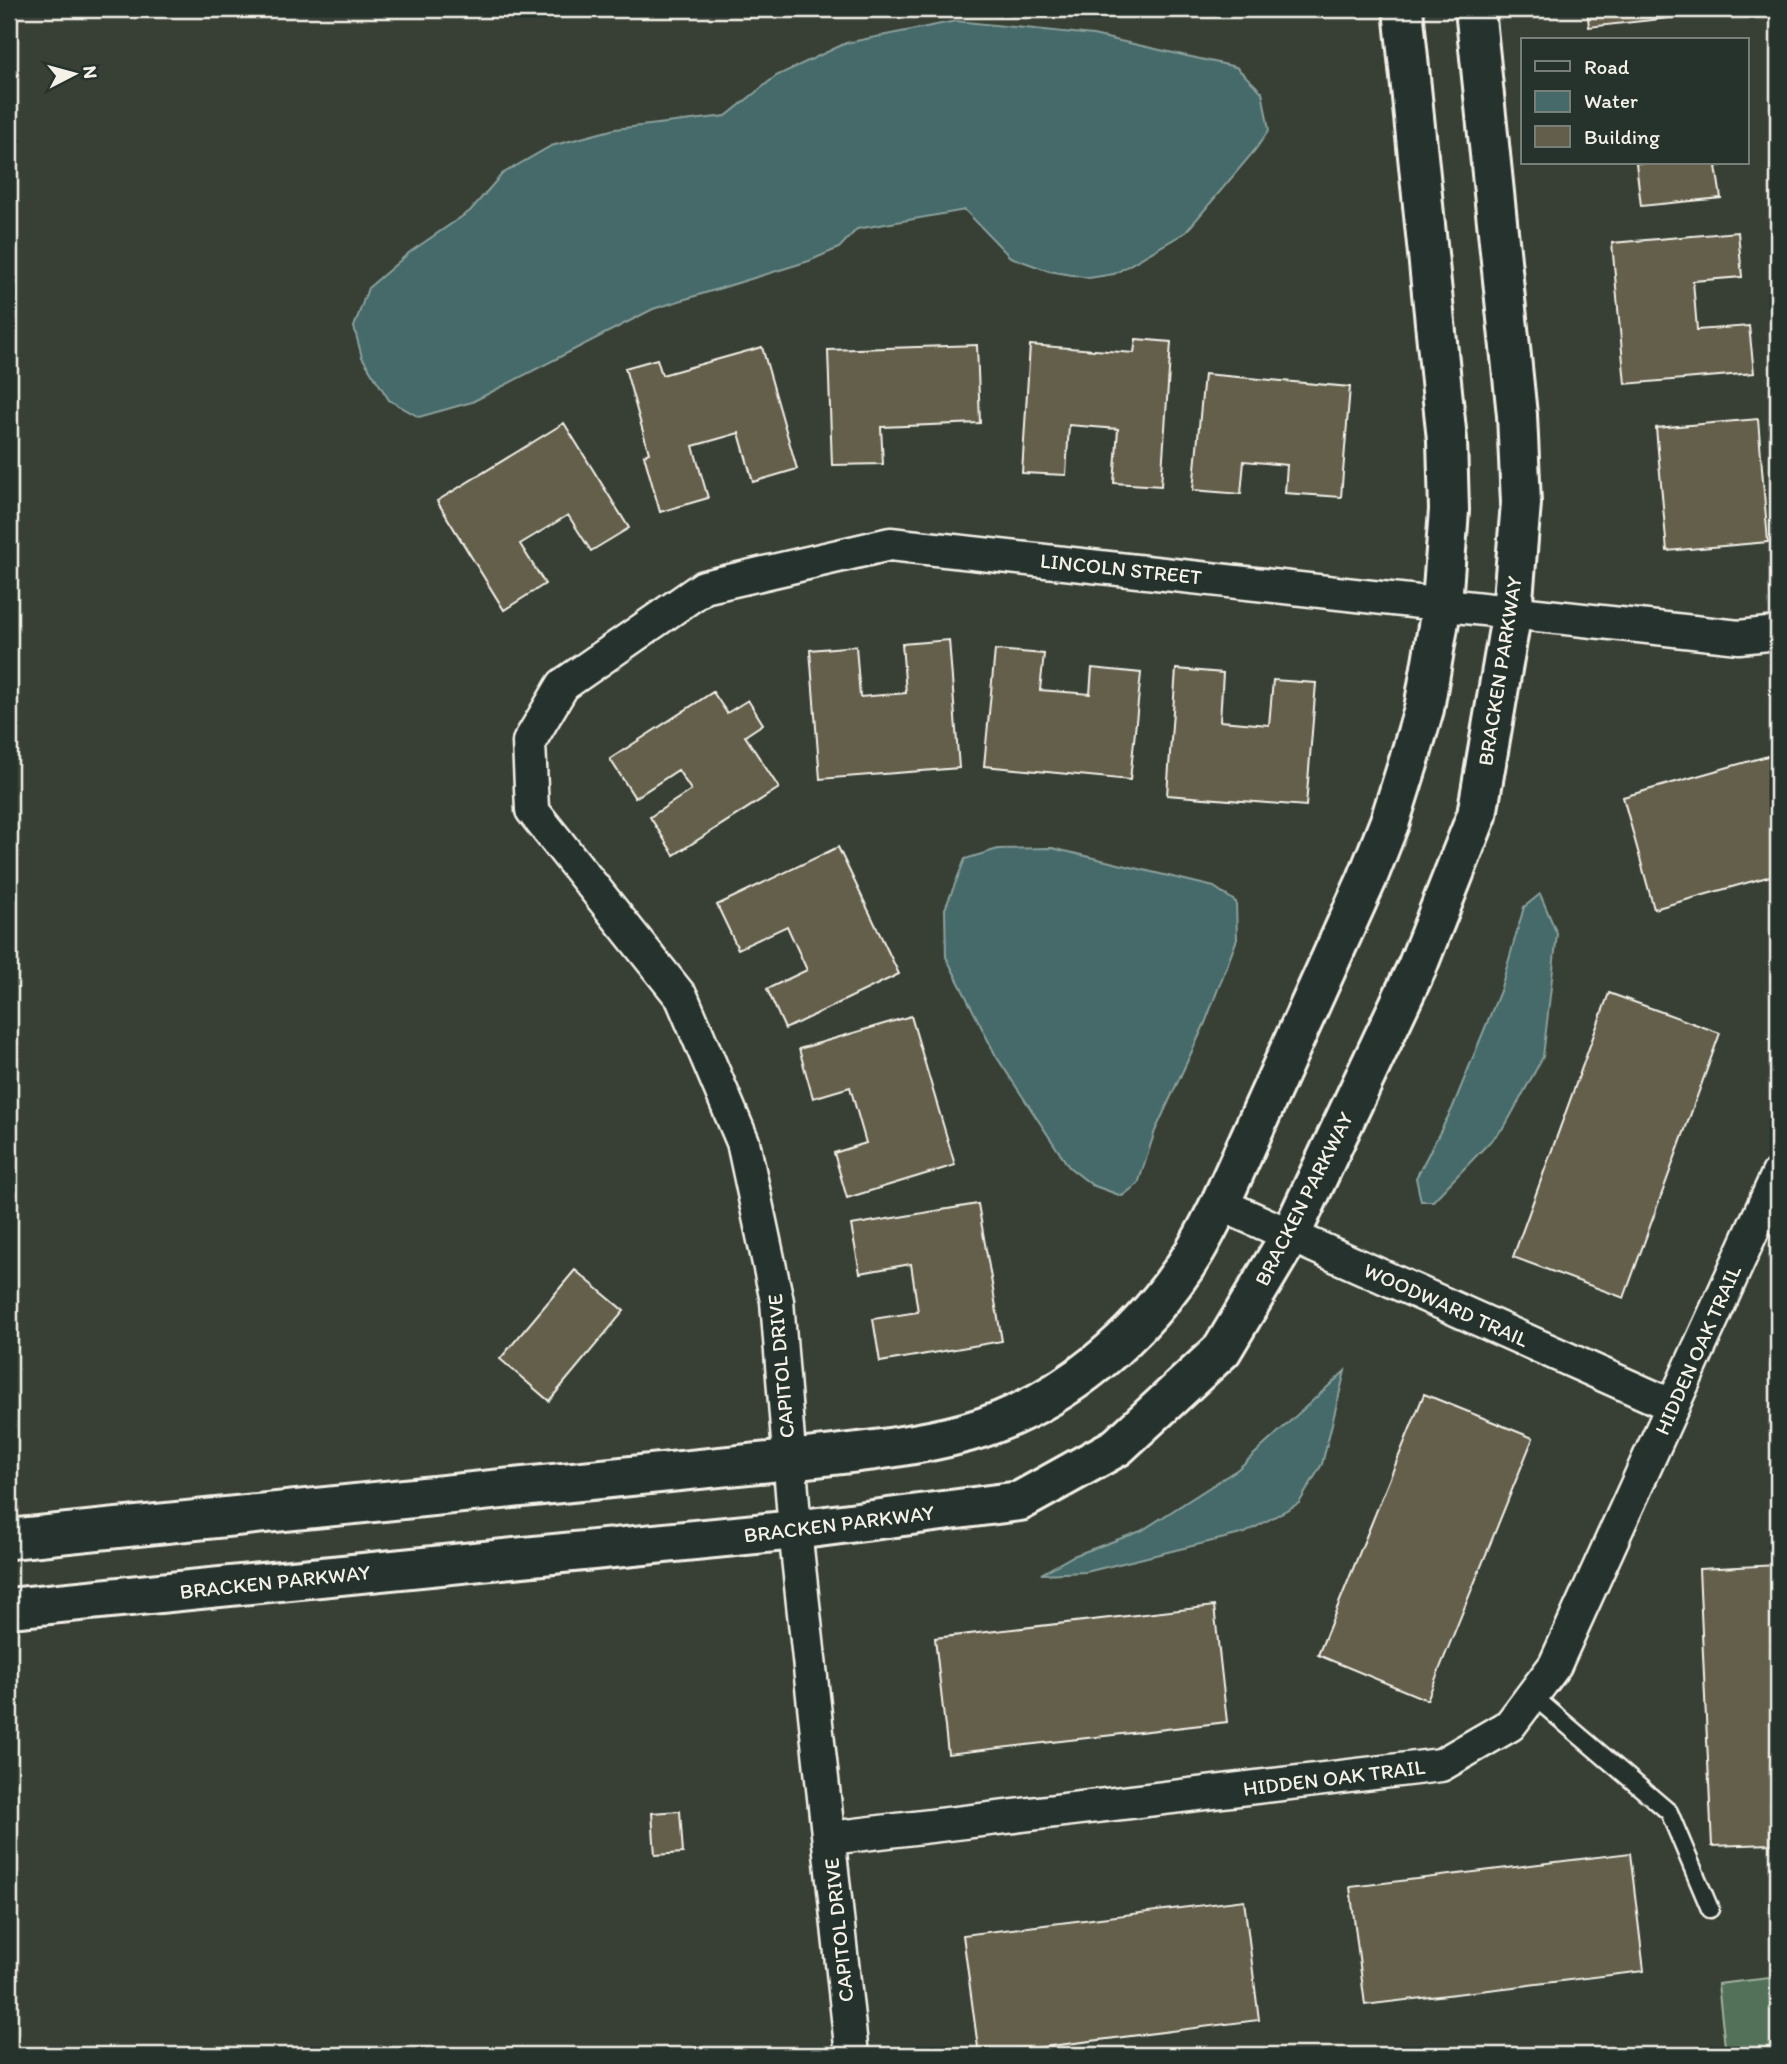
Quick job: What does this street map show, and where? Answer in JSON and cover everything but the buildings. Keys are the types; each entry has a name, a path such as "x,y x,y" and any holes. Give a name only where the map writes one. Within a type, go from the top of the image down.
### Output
{"street":[{"path":"9,1539 789,1461 908,1444 968,1432 1011,1416 1051,1396 1091,1368 1133,1331 1165,1294 1195,1251 1220,1204 1367,879 1390,821 1424,709 1442,603 1449,510 1447,440 1403,9"},
{"name":"BRACKEN PARKWAY","path":"9,1608 796,1531 1020,1501 1117,1447 1222,1350 1290,1236 1417,967 1478,815 1512,611 1521,503 1520,462 1475,9"},
{"name":"LINCOLN STREET","path":"529,742 563,685 704,587 890,544 1739,637 1778,634"},
{"name":"CAPITOL DRIVE","path":"529,742 533,810 682,998 743,1142 777,1301 789,1461 852,2055"},
{"name":"HIDDEN OAK TRAIL","path":"830,1838 1441,1765 1510,1725 1555,1665 1778,1174"},
{"name":"WOODWARD TRAIL","path":"1220,1204 1673,1406"}],"lane":[{"path":"1533,1696 1669,1812 1710,1909"}],"green space":[{"path":"1778,1977 1778,2055 1726,2055 1718,1984"}],"water":[{"path":"956,21 1093,35 1236,67 1262,92 1269,130 1186,232 1114,274 1089,278 1049,271 1010,257 965,210 857,229 839,248 809,261 653,309 472,402 419,417 389,400 362,357 354,327 368,288 410,252 470,211 502,174 551,146 615,129 726,116 776,76 846,43"},
{"path":"1052,848 1214,887 1236,902 1237,939 1205,1023 1155,1131 1138,1184 1122,1196 1092,1185 1069,1167 996,1056 946,957 945,909 965,859 998,849"},
{"path":"1540,894 1557,934 1543,1057 1505,1126 1433,1201 1421,1201 1416,1178 1452,1109 1500,991 1524,907"},
{"path":"1345,1371 1322,1464 1299,1503 1245,1533 1086,1572 1041,1574 1073,1556 1141,1531 1238,1469"}]}
